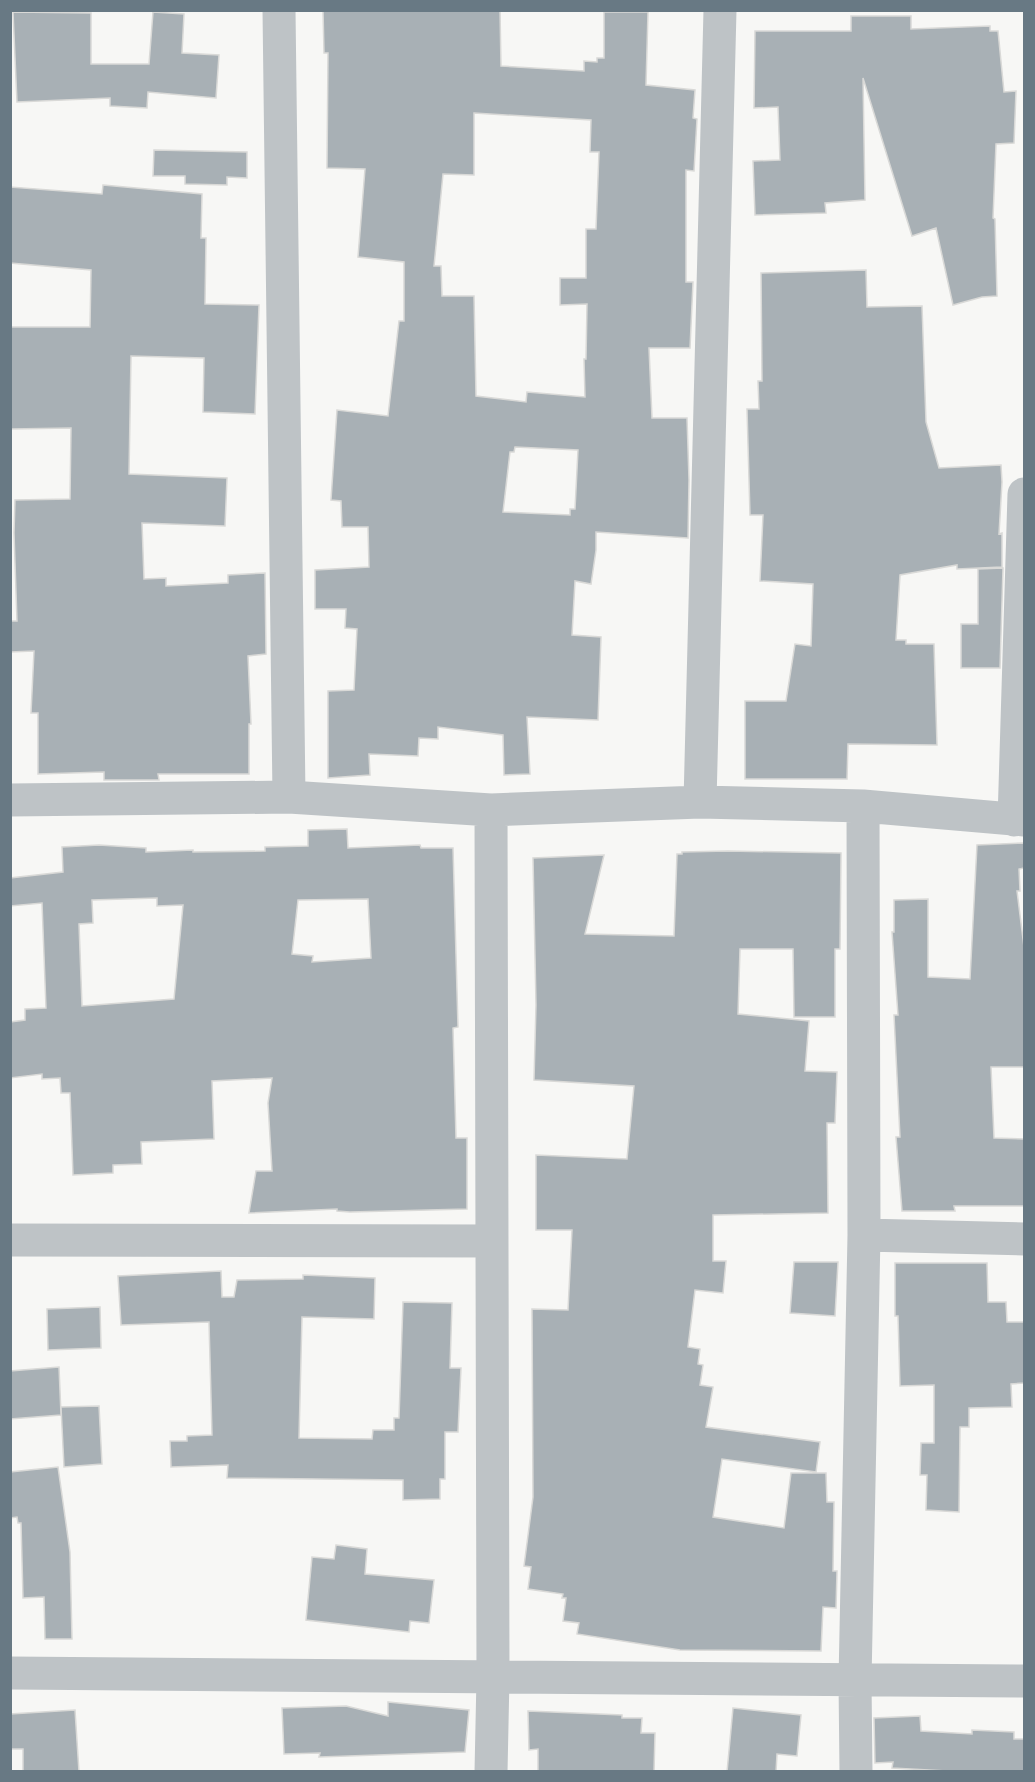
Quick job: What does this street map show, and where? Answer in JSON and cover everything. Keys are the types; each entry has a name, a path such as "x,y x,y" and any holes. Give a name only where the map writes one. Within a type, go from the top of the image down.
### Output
{"street":[{"path":"279,10 289,797"},
{"path":"700,802 720,10"},
{"path":"10,800 289,797 491,810 700,802 863,806 1019,820 1024,494"},
{"path":"856,1772 855,1681 864,1235 863,806"},
{"path":"491,810 493,1677 491,1772"},
{"path":"864,1235 1024,1239"},
{"path":"10,1240 491,1241"},
{"path":"10,1673 1024,1681"}],"building":[{"path":"323,10 500,10 501,66 584,71 584,61 597,62 597,58 604,58 604,12 648,12 646,85 695,90 693,118 697,119 694,171 686,170 686,282 693,282 690,348 649,348 652,418 687,418 688,538 596,532 591,584 575,581 572,635 601,637 598,720 527,717 530,774 504,775 503,735 438,727 438,739 419,738 418,756 369,754 370,775 328,778 328,691 354,690 357,629 345,628 346,609 315,609 315,570 369,567 368,527 342,527 341,501 331,500 337,410 388,416 399,321 404,321 404,262 358,257 365,169 327,168 328,53 324,53","holes":["474,113 591,120 590,152 599,152 596,229 586,229 586,278 560,278 560,305 587,304 586,359 584,359 585,397 527,392 526,402 476,396 474,296 442,296 441,266 434,266 443,174 474,175","515,447 578,450 575,509 570,509 570,515 503,512 510,452 514,452"]},
{"path":"13,12 91,13 91,64 149,64 153,12 184,14 182,53 219,55 216,98 148,92 147,108 110,106 110,98 17,102"},
{"path":"851,16 911,16 911,29 990,26 990,31 998,31 1004,92 1016,91 1014,143 996,144 993,218 995,219 997,296 982,297 953,305 936,228 912,236 863,78 865,200 825,203 826,213 755,215 753,161 780,160 778,107 754,108 755,31 851,31"},
{"path":"154,150 247,152 247,178 227,177 227,185 185,184 185,176 153,176"},
{"path":"103,185 202,194 201,238 206,238 205,304 259,305 255,414 203,412 204,358 131,356 129,474 227,478 225,526 142,523 144,579 166,578 166,586 228,583 228,575 265,573 266,654 248,656 251,724 249,724 249,774 158,774 159,780 104,780 104,772 38,774 38,713 31,713 34,651 10,652 10,621 17,621 15,500 70,499 71,428 10,429 10,327 90,327 91,270 10,263 10,187 102,194"},
{"path":"866,270 867,307 922,306 926,422 939,468 1001,465 999,534 1002,533 1002,567 957,569 957,565 900,575 896,640 906,640 906,644 934,644 937,745 848,744 847,779 745,779 745,701 786,701 795,644 811,646 813,584 760,581 763,515 750,515 747,409 759,409 758,381 762,381 761,273"},
{"path":"1003,568 1000,668 961,668 961,624 978,624 978,569"},
{"path":"347,829 348,848 420,845 421,848 453,848 458,1027 453,1028 456,1138 467,1138 467,1209 350,1212 337,1211 337,1209 249,1213 256,1171 272,1171 268,1103 272,1078 212,1081 214,1139 141,1142 142,1164 113,1165 113,1173 73,1175 70,1093 61,1093 60,1078 42,1079 42,1074 10,1078 10,1022 25,1020 25,1009 46,1008 42,903 10,906 10,878 63,872 62,847 99,845 146,848 146,852 265,851 265,847 308,846 308,830","holes":["157,898 157,906 183,905 174,999 82,1006 79,924 93,923 92,900","368,899 371,958 312,962 313,956 292,954 298,900"]},
{"path":"1024,843 1024,868 1019,869 1020,891 1017,891 1024,947 1024,1067 991,1067 994,1138 1024,1139 1024,1206 954,1206 955,1211 902,1211 896,1137 900,1137 894,1015 898,1015 892,932 894,932 894,900 928,899 928,977 970,979 977,845"},
{"path":"728,851 841,853 840,949 835,949 835,1017 794,1017 793,949 740,949 738,1014 809,1021 805,1071 837,1072 835,1123 827,1123 828,1213 713,1215 713,1261 726,1261 723,1293 695,1290 688,1347 700,1349 698,1364 703,1365 700,1385 713,1387 706,1427 820,1442 816,1472 722,1459 713,1517 784,1528 791,1473 826,1473 827,1502 834,1502 833,1571 837,1571 836,1608 823,1607 821,1651 680,1650 577,1634 579,1623 563,1621 566,1598 562,1598 563,1594 528,1589 531,1567 524,1566 533,1497 532,1309 568,1310 572,1230 536,1230 536,1155 627,1159 634,1086 534,1080 536,1005 533,858 604,855 585,934 674,936 677,854"},
{"path":"794,1262 838,1262 835,1316 790,1313"},
{"path":"895,1263 987,1263 988,1302 1006,1302 1007,1322 1024,1322 1024,1383 1011,1384 1012,1407 969,1408 969,1427 960,1427 959,1512 926,1510 927,1475 920,1475 921,1443 934,1443 934,1385 900,1386 898,1316 895,1316"},
{"path":"221,1271 222,1297 234,1297 237,1280 303,1279 303,1275 375,1278 374,1319 302,1317 299,1438 372,1439 373,1430 394,1430 394,1418 399,1418 403,1302 452,1303 450,1368 461,1368 458,1432 445,1432 445,1479 440,1479 440,1499 403,1500 403,1480 227,1478 228,1465 171,1467 170,1441 187,1441 187,1436 212,1435 209,1322 121,1325 118,1276"},
{"path":"100,1307 101,1348 48,1350 47,1309"},
{"path":"59,1367 61,1415 10,1419 10,1371"},
{"path":"99,1406 102,1464 64,1467 61,1407"},
{"path":"58,1467 70,1552 72,1639 45,1639 44,1597 23,1598 21,1523 18,1523 17,1517 10,1518 10,1472"},
{"path":"336,1545 367,1549 365,1574 434,1580 429,1623 410,1621 409,1632 306,1620 312,1557 334,1559"},
{"path":"388,1702 469,1710 465,1752 319,1757 320,1753 284,1754 282,1708 346,1706 388,1716"},
{"path":"733,1708 801,1715 797,1756 777,1754 776,1772 727,1772"},
{"path":"75,1710 79,1772 23,1772 23,1749 10,1749 10,1714"},
{"path":"528,1711 642,1718 641,1733 655,1733 654,1772 538,1772 538,1749 529,1750"},
{"path":"920,1716 921,1731 972,1734 972,1730 1014,1732 1014,1739 1024,1739 1024,1772 892,1768 893,1762 875,1763 874,1718"}]}
